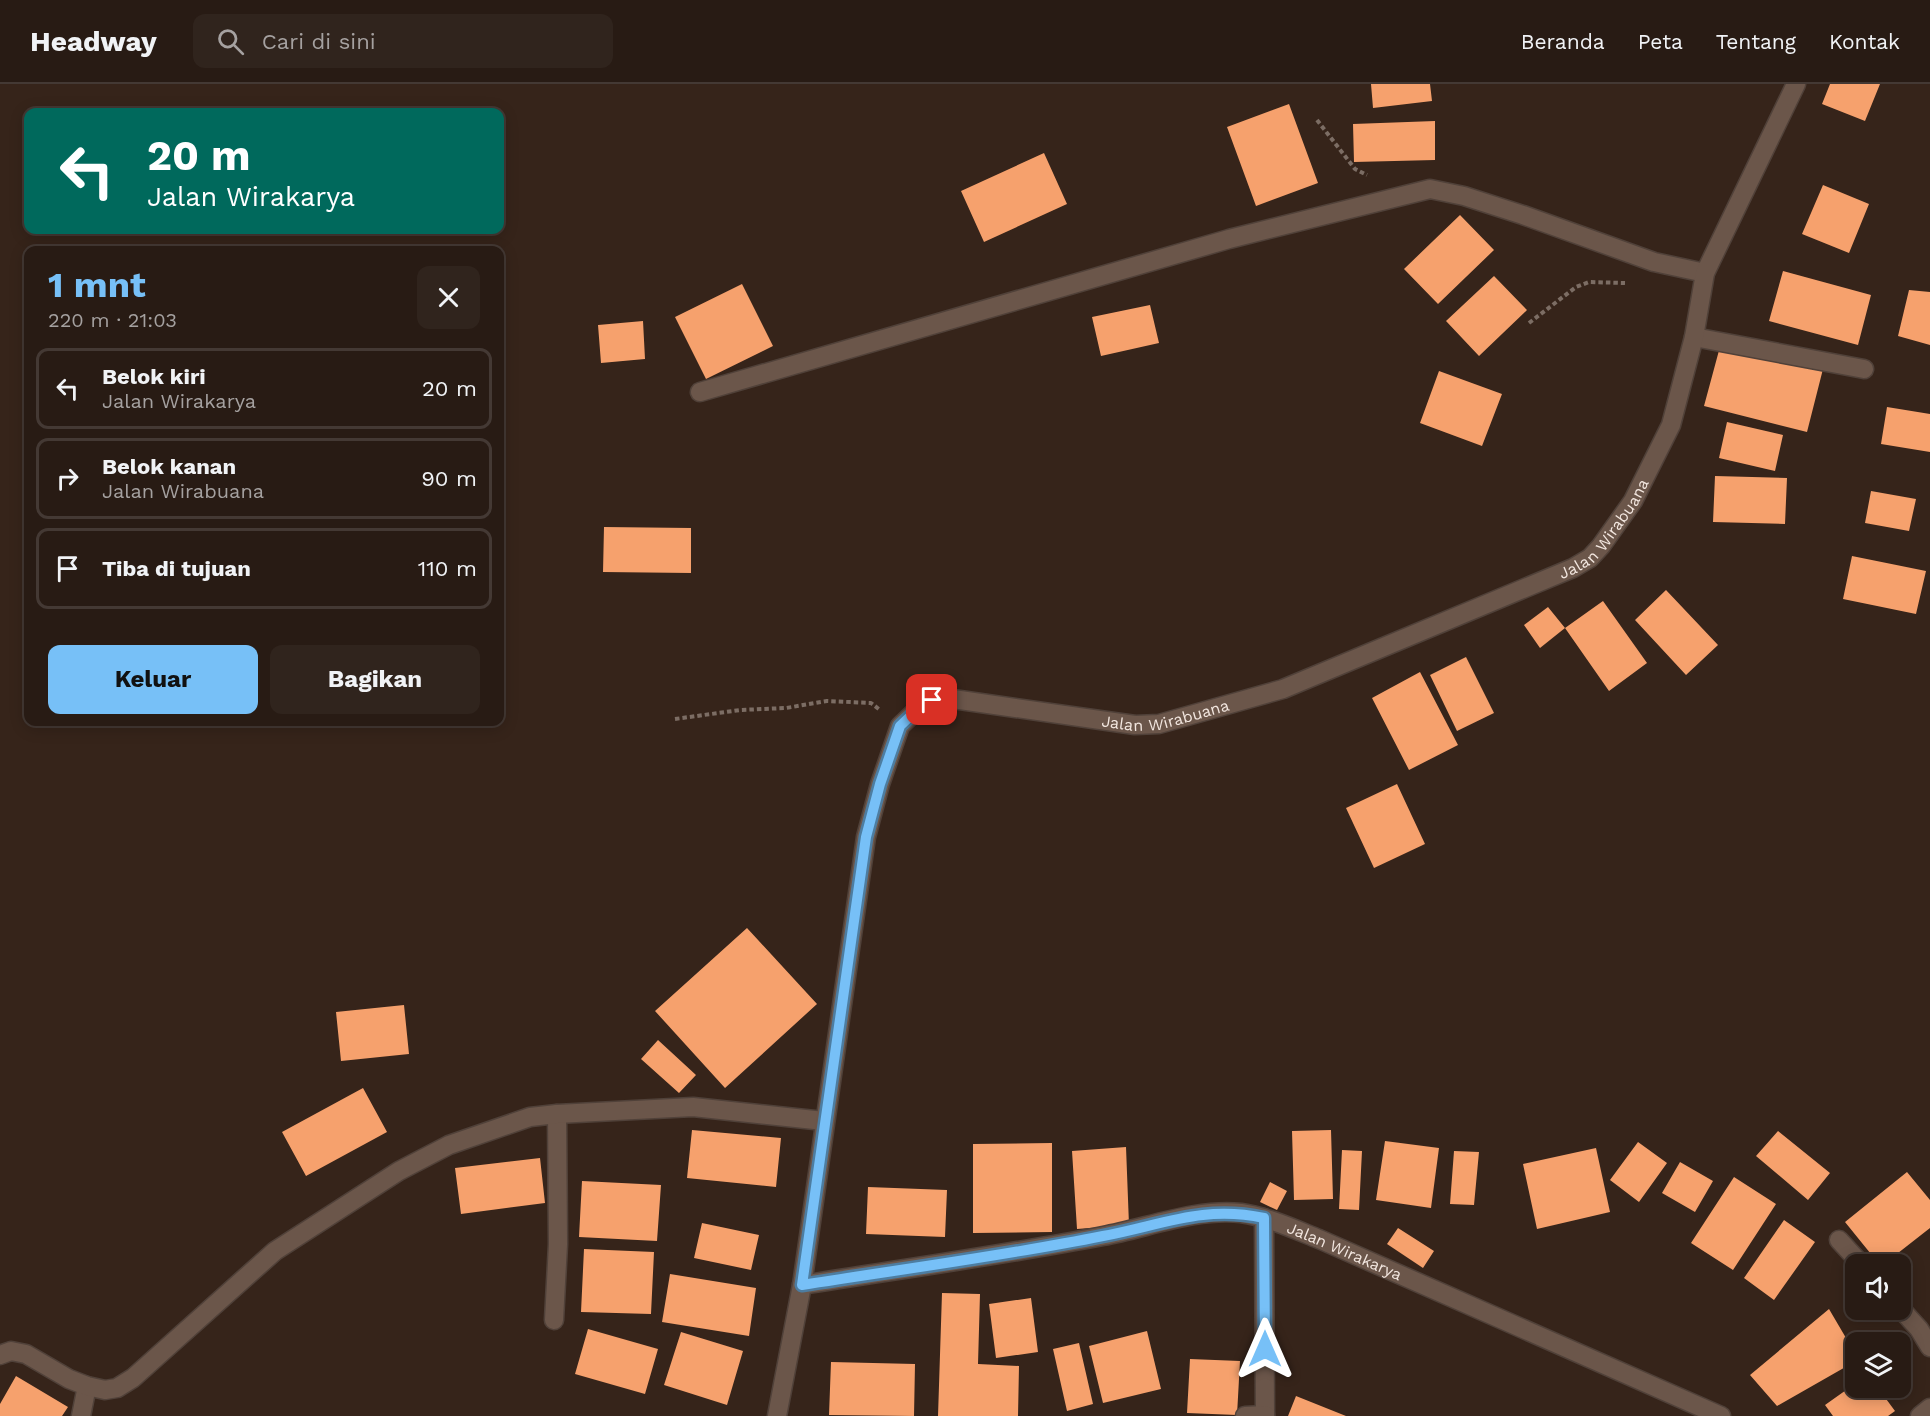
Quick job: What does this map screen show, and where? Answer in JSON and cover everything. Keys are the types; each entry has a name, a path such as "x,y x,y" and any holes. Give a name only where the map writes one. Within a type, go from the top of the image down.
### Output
{"street":[{"name":"Jalan Wirabuana","path":"777,1416 802,1285 866,837 880,784 900,726 921,706 932,700 946,698 1134,725 1159,724 1283,689 1573,568 1590,558 1601,546 1646,480 1671,425 1694,337 1705,273 1796,84"},
{"path":"700,392 1229,239 1431,189 1464,196 1504,209 1654,262 1705,273"},
{"path":"1694,337 1864,369"},
{"path":"0,1355 11,1351 26,1354 69,1379 87,1386 105,1390 117,1388 133,1378 275,1251 399,1171 459,1142 530,1117 693,1107 824,1121"},
{"path":"554,1320 558,1244 557,1114"},
{"name":"Jalan Wirakarya","path":"802,1285 1105,1236 1173,1219 1205,1214 1240,1213 1264,1218 1404,1274 1721,1416"},
{"path":"1245,1416 1265,1415 1264,1218"},
{"path":"1839,1240 1852,1254"},
{"path":"1911,1320 1930,1347"},
{"path":"81,1416 87,1386"},
{"path":"1920,1416 1930,1408"}],"path":[{"path":"1317,120 1355,169 1366,175 1377,177"},
{"path":"1528,323 1576,287 1589,282 1634,284"},
{"path":"675,719 740,710 786,708 827,701 871,703 900,726"}],"building":[{"path":"1371,84 1430,84 1432,101 1373,108"},
{"path":"1830,84 1880,84 1865,121 1822,104"},
{"path":"1289,104 1318,183 1256,206 1227,127"},
{"path":"1435,121 1435,160 1354,162 1353,124"},
{"path":"1044,153 1067,204 984,242 961,191"},
{"path":"1823,185 1869,204 1849,253 1802,234"},
{"path":"1460,215 1494,250 1438,304 1404,269"},
{"path":"1783,271 1871,295 1858,345 1769,321"},
{"path":"1494,276 1527,310 1479,356 1446,321"},
{"path":"742,284 773,346 706,379 675,317"},
{"path":"1909,290 1930,292 1930,345 1898,336"},
{"path":"1150,305 1159,343 1101,356 1092,317"},
{"path":"643,321 645,359 601,363 598,325"},
{"path":"1721,343 1823,369 1807,432 1704,406"},
{"path":"1439,371 1502,394 1482,446 1420,423"},
{"path":"1887,407 1930,414 1930,452 1881,444"},
{"path":"1727,422 1783,435 1775,471 1719,458"},
{"path":"1715,476 1787,478 1785,524 1713,522"},
{"path":"1871,491 1916,499 1909,531 1865,523"},
{"path":"604,527 691,528 691,573 603,572"},
{"path":"1852,556 1926,571 1916,614 1843,599"},
{"path":"1666,590 1718,645 1686,675 1635,620"},
{"path":"1603,601 1647,663 1609,691 1565,628"},
{"path":"1548,607 1565,628 1540,648 1524,625"},
{"path":"1466,657 1494,713 1457,731 1430,675"},
{"path":"1420,672 1458,745 1409,770 1372,698"},
{"path":"1397,784 1425,844 1374,868 1346,808"},
{"path":"747,928 817,1004 725,1088 655,1011"},
{"path":"404,1005 409,1054 341,1061 336,1012"},
{"path":"658,1040 696,1075 679,1093 641,1059"},
{"path":"363,1088 387,1132 306,1176 282,1132"},
{"path":"692,1130 781,1138 776,1187 687,1178"},
{"path":"1331,1130 1333,1199 1294,1200 1292,1131"},
{"path":"1778,1131 1830,1173 1808,1200 1756,1156"},
{"path":"1385,1141 1439,1148 1431,1208 1376,1200"},
{"path":"1638,1142 1667,1163 1639,1202 1610,1180"},
{"path":"1052,1143 1052,1232 973,1233 973,1144"},
{"path":"1126,1147 1129,1225 1077,1229 1072,1151"},
{"path":"1596,1148 1610,1212 1537,1229 1523,1164"},
{"path":"1342,1150 1362,1151 1359,1210 1339,1209"},
{"path":"1454,1151 1479,1152 1474,1205 1450,1204"},
{"path":"540,1158 545,1203 461,1214 455,1168"},
{"path":"1680,1162 1713,1181 1695,1212 1662,1193"},
{"path":"1907,1172 1930,1200 1930,1228 1897,1254 1871,1254 1845,1222"},
{"path":"1734,1177 1776,1204 1733,1270 1691,1243"},
{"path":"582,1181 661,1185 657,1241 579,1237"},
{"path":"1270,1182 1287,1191 1277,1210 1260,1202"},
{"path":"868,1187 947,1190 945,1237 866,1234"},
{"path":"1784,1220 1815,1242 1774,1300 1744,1278"},
{"path":"702,1223 759,1235 751,1270 694,1258"},
{"path":"1398,1228 1434,1251 1423,1268 1387,1244"},
{"path":"584,1249 654,1252 651,1314 581,1312"},
{"path":"670,1274 756,1288 749,1336 662,1322"},
{"path":"942,1293 980,1294 978,1364 1019,1366 1018,1416 938,1416"},
{"path":"1031,1298 1038,1352 996,1358 989,1304"},
{"path":"1829,1309 1845,1336 1845,1367 1777,1406 1750,1375"},
{"path":"588,1329 658,1349 645,1394 575,1374"},
{"path":"1147,1331 1161,1389 1103,1403 1089,1346"},
{"path":"681,1332 743,1351 727,1405 664,1385"},
{"path":"1079,1343 1093,1404 1067,1411 1053,1349"},
{"path":"1190,1359 1240,1361 1237,1415 1187,1413"},
{"path":"831,1362 915,1364 914,1416 829,1415"},
{"path":"16,1376 68,1407 62,1416 0,1416 0,1404"},
{"path":"1845,1391 1845,1398 1885,1398 1895,1411 1888,1416 1833,1416 1825,1405"},
{"path":"1296,1396 1346,1416 1288,1416"}],"route":[{"path":"932,700 921,706 900,726 880,784 866,837 802,1285 1105,1236 1173,1219 1205,1214 1240,1213 1264,1218 1265,1349"}]}
